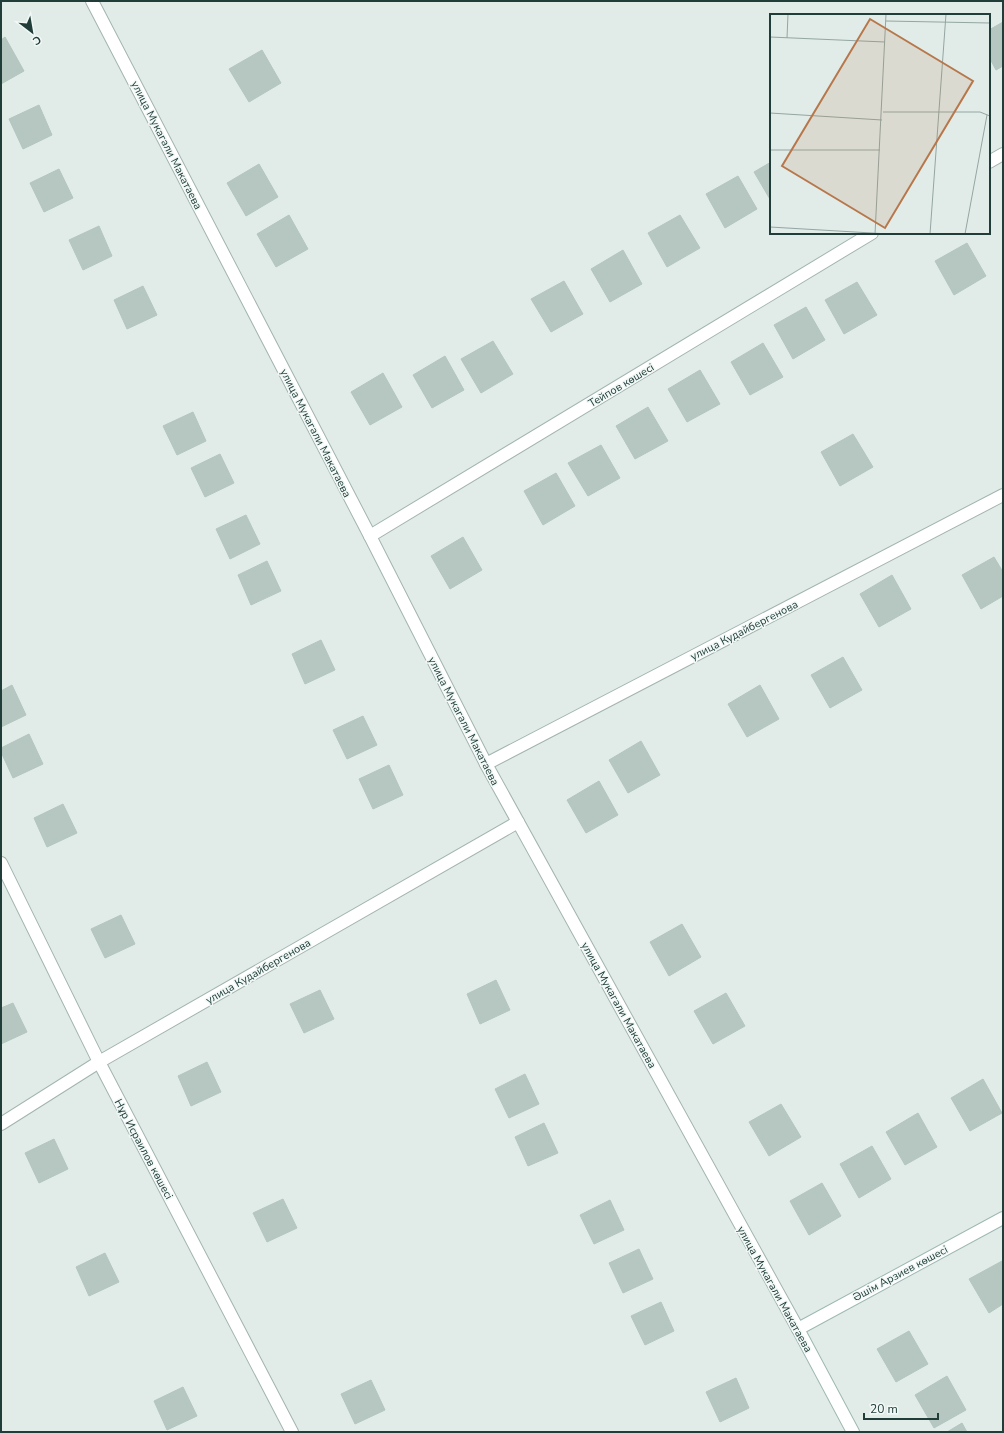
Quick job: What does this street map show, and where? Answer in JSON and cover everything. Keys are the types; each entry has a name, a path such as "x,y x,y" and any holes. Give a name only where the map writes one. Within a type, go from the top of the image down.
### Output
{"street":[{"name":"улица Мукагали Макатаева","path":"92,1 370,536 486,764 798,1329 853,1432"},
{"path":"990,161 1003,154"},
{"name":"Тейпов көшесі","path":"370,536 870,234"},
{"name":"улица Кудайбергенова","path":"486,764 1003,495"},
{"name":"улица Кудайбергенова","path":"1,1124 99,1062 518,822"},
{"name":"Нұр Исраилов көшесі","path":"1,863 99,1062 292,1432"},
{"name":"Әшім Арзиев көшесі","path":"798,1329 1003,1218"}],"building":[{"path":"1003,22 1003,66 996,70 990,59 990,29"},
{"path":"5,37 24,71 1,84 1,40"},
{"path":"262,50 281,83 249,102 229,69"},
{"path":"39,105 52,135 23,149 9,119"},
{"path":"770,163 770,199 754,172"},
{"path":"259,164 278,197 246,216 227,183"},
{"path":"59,169 73,198 44,212 30,183"},
{"path":"738,176 757,209 725,228 706,194"},
{"path":"289,215 308,249 276,267 257,234"},
{"path":"680,215 700,248 667,267 648,233"},
{"path":"99,226 112,256 83,270 69,240"},
{"path":"967,243 986,276 954,295 935,261"},
{"path":"623,250 642,284 610,302 591,269"},
{"path":"564,281 583,314 551,332 531,299"},
{"path":"857,282 877,315 844,334 825,300"},
{"path":"143,286 157,315 127,329 114,300"},
{"path":"806,307 825,340 793,359 774,325"},
{"path":"493,341 513,374 481,393 461,359"},
{"path":"763,343 783,377 750,395 731,362"},
{"path":"445,356 464,390 432,408 413,375"},
{"path":"700,370 720,404 687,422 668,389"},
{"path":"383,373 402,407 370,425 351,392"},
{"path":"648,407 668,441 635,459 616,426"},
{"path":"193,412 206,441 177,455 163,426"},
{"path":"853,434 873,467 840,486 821,452"},
{"path":"601,445 620,478 588,496 568,463"},
{"path":"220,454 234,483 205,497 191,468"},
{"path":"556,473 575,506 543,525 524,491"},
{"path":"246,515 260,544 230,559 216,529"},
{"path":"463,537 482,570 450,589 431,556"},
{"path":"994,557 1003,572 1003,596 981,609 962,575"},
{"path":"267,561 281,591 251,605 238,575"},
{"path":"892,575 911,609 879,627 860,594"},
{"path":"321,640 335,670 305,684 292,654"},
{"path":"843,657 862,690 830,708 811,675"},
{"path":"12,685 26,715 1,727 1,691"},
{"path":"760,685 779,719 747,737 728,704"},
{"path":"363,716 377,745 347,759 333,730"},
{"path":"29,734 43,764 13,778 1,752 1,748"},
{"path":"641,741 660,775 628,793 609,760"},
{"path":"389,765 403,795 373,809 359,779"},
{"path":"599,781 618,815 586,833 567,800"},
{"path":"63,804 77,833 47,847 34,818"},
{"path":"121,915 135,944 105,958 91,929"},
{"path":"682,924 701,957 669,976 650,942"},
{"path":"496,980 510,1010 480,1024 467,994"},
{"path":"320,990 334,1019 304,1033 290,1004"},
{"path":"726,993 745,1026 713,1044 694,1011"},
{"path":"13,1003 27,1032 1,1044 1,1008"},
{"path":"207,1062 221,1092 191,1106 178,1076"},
{"path":"525,1074 539,1104 509,1118 495,1089"},
{"path":"983,1079 1002,1113 970,1131 951,1098"},
{"path":"781,1104 801,1137 769,1156 749,1122"},
{"path":"918,1113 937,1147 905,1165 886,1132"},
{"path":"544,1123 558,1153 528,1166 515,1137"},
{"path":"54,1139 68,1169 39,1183 25,1153"},
{"path":"872,1146 891,1179 859,1198 840,1164"},
{"path":"822,1183 841,1216 809,1235 790,1201"},
{"path":"283,1199 297,1228 267,1242 253,1213"},
{"path":"610,1200 624,1230 594,1244 580,1215"},
{"path":"639,1249 653,1279 623,1293 609,1263"},
{"path":"105,1253 119,1282 89,1296 76,1267"},
{"path":"1002,1261 1003,1304 989,1313 969,1279"},
{"path":"661,1302 674,1331 645,1345 631,1316"},
{"path":"909,1331 928,1364 896,1382 877,1349"},
{"path":"947,1376 966,1410 934,1428 915,1395"},
{"path":"736,1378 749,1408 720,1422 706,1392"},
{"path":"371,1380 385,1410 355,1424 341,1394"},
{"path":"183,1387 197,1416 167,1430 154,1401"},
{"path":"962,1423 967,1432 947,1432"}]}
